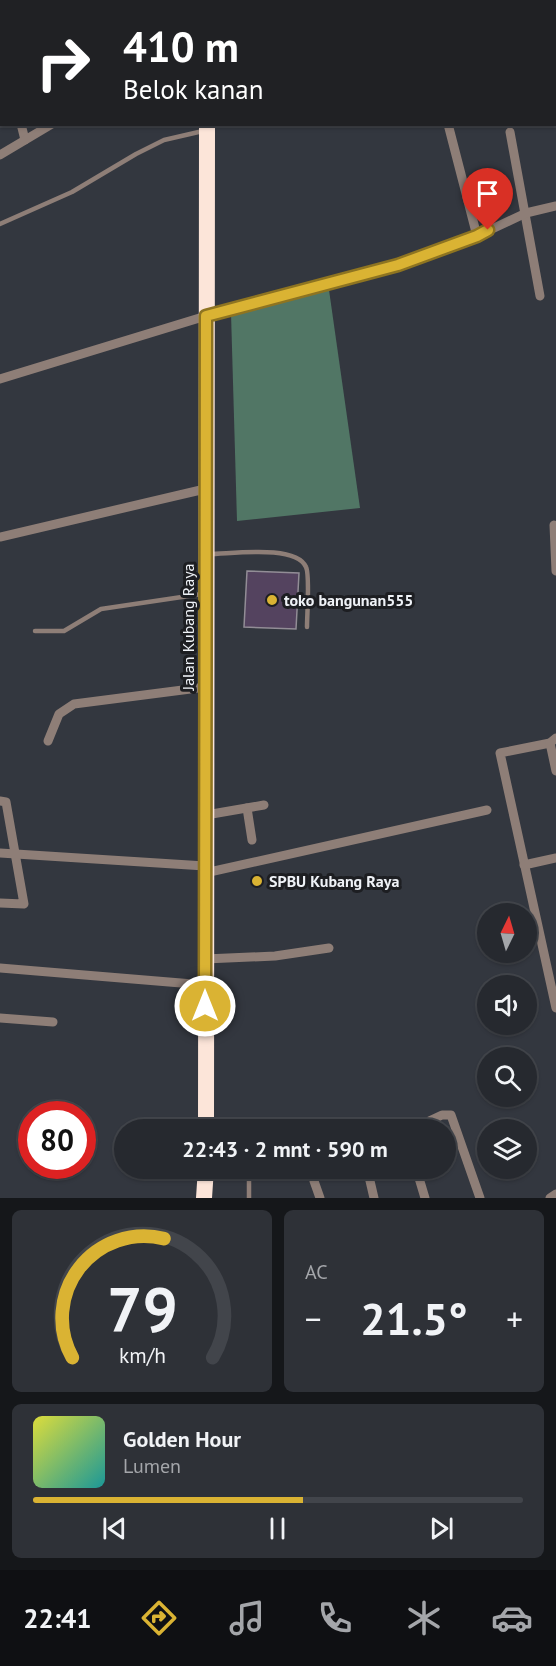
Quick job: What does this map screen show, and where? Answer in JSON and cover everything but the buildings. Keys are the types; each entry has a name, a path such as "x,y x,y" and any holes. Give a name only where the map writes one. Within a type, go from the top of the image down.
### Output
{"highway":[{"name":"Jalan Kubang Raya","path":"206,1119 207,127"},
{"path":"204,1198 205,1179"}],"street":[{"path":"22,126 25,140"},
{"path":"0,155 49,126"},
{"path":"449,126 477,236"},
{"path":"510,132 540,296"},
{"path":"0,379 206,316 398,265 477,236 526,213 556,206"},
{"path":"0,537 205,489"},
{"path":"554,525 556,571"},
{"path":"48,741 59,714 74,704 206,687"},
{"path":"556,771 553,740 500,753 556,1008"},
{"path":"0,801 6,802 24,904 0,903"},
{"path":"206,815 264,805"},
{"path":"248,808 252,840"},
{"path":"0,853 205,870 487,810"},
{"path":"524,865 556,858"},
{"path":"205,959 275,956 329,948"},
{"path":"0,968 205,985"},
{"path":"0,1018 53,1022"},
{"path":"433,1119 442,1115 451,1115 452,1119"},
{"path":"456,1129 480,1198"},
{"path":"314,1179 320,1198"},
{"path":"370,1179 374,1198"},
{"path":"419,1179 425,1198"},
{"path":"550,1198 556,1194"}],"lane":[{"path":"0,224 72,192 164,140 207,127"},
{"path":"207,554 284,552 300,558 307,568 308,627"},
{"path":"35,631 64,631 101,609 207,594"},
{"path":"249,1179 249,1198"}],"green space":[{"path":"329,290 360,508 237,521 231,313"}],"place":[{"name":"toko bangunan555","path":"272,600"},
{"name":"SPBU Kubang Raya","path":"257,881"}],"route":[{"path":"205,1006 206,316 398,265 488,230"}]}
